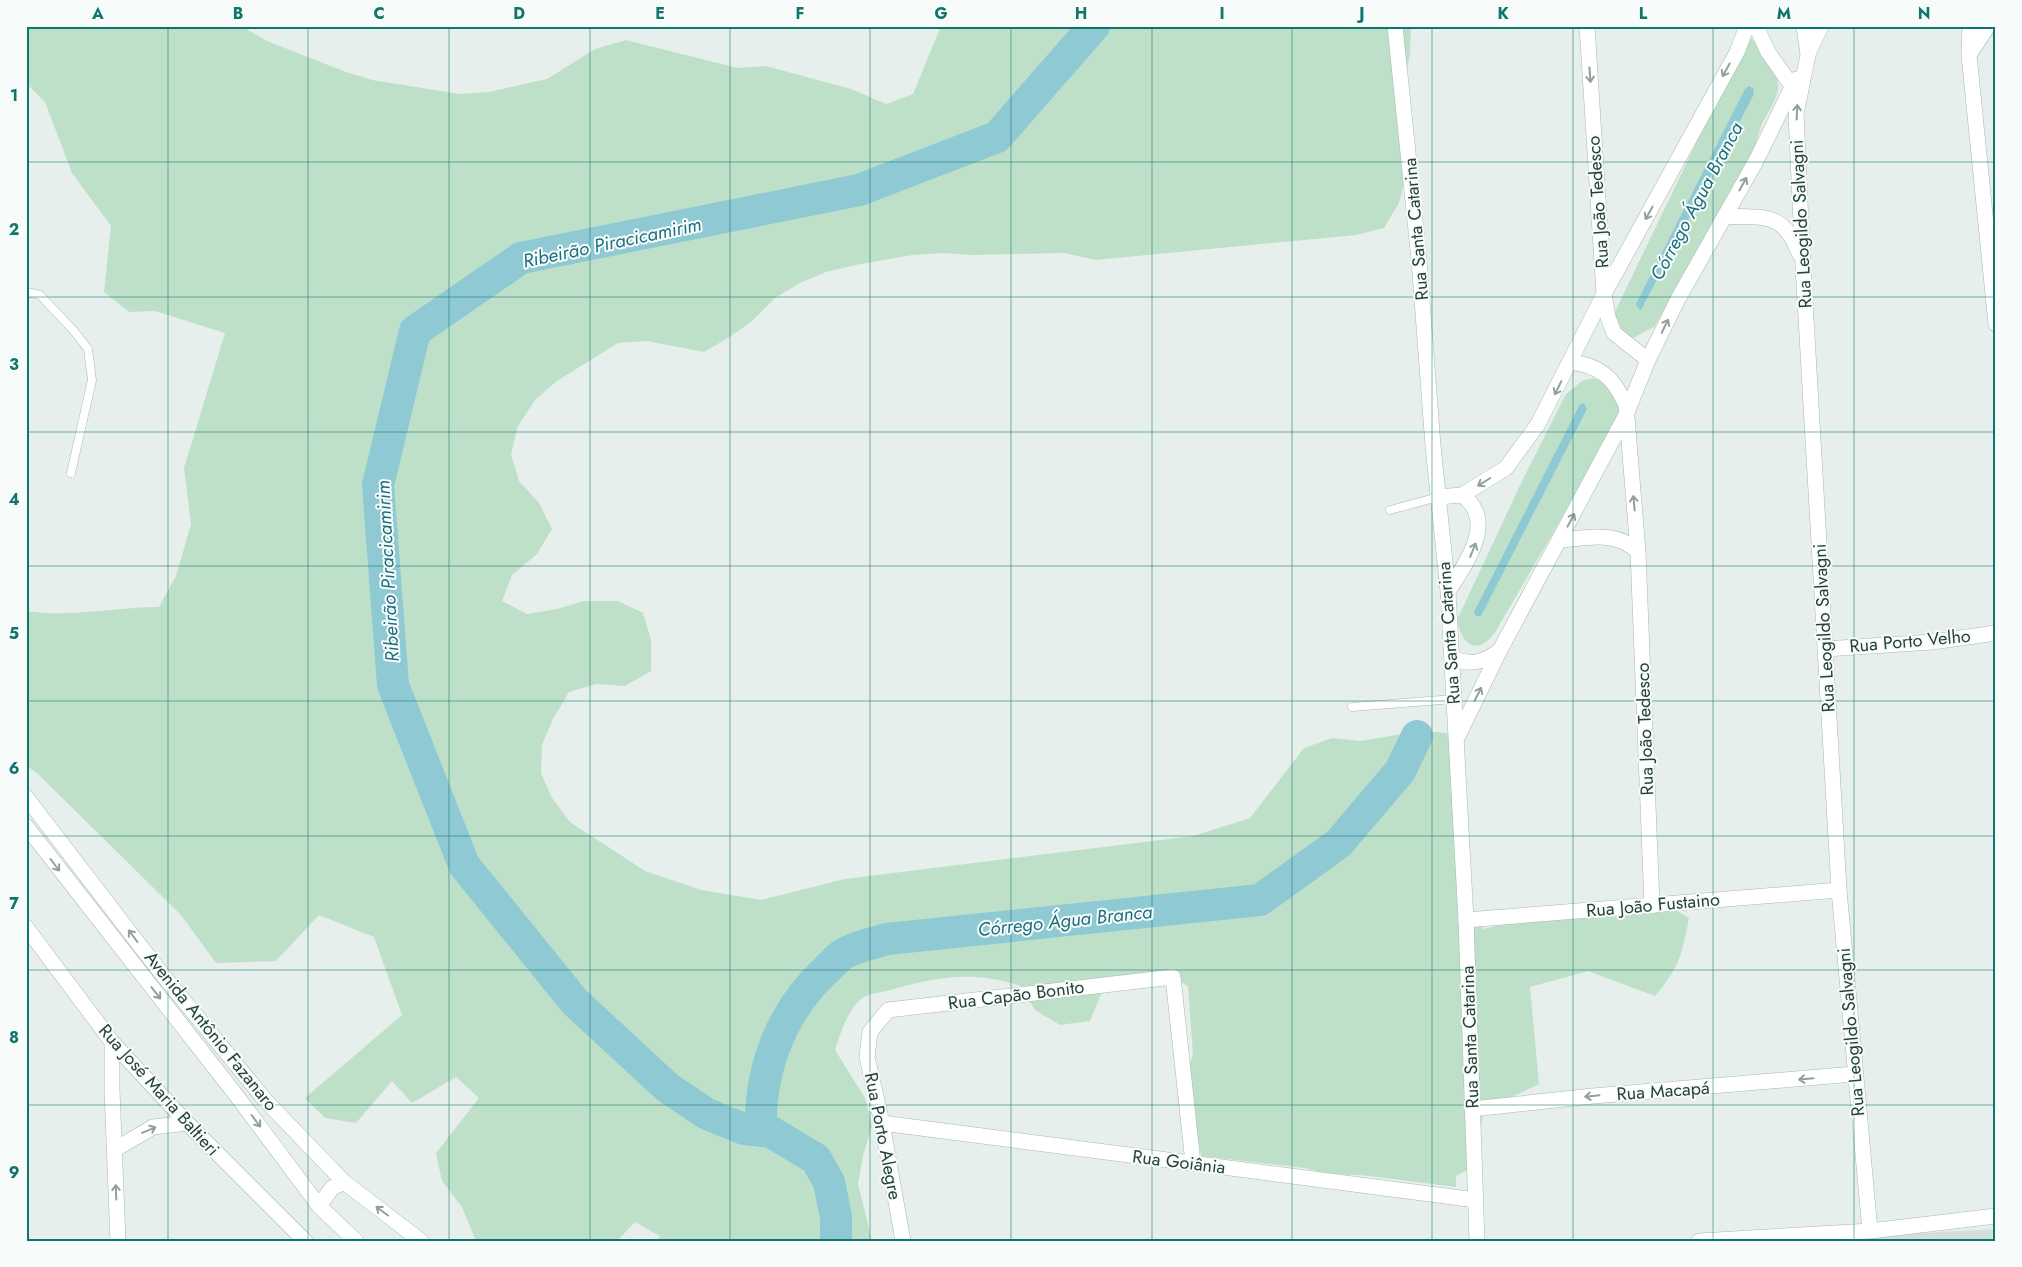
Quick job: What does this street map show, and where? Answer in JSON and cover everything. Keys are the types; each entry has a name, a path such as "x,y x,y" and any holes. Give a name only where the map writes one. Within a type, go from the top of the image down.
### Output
{"street":[{"name":"Rua Santa Catarina","path":"1395,26 1419,260 1438,497 1448,591 1466,920 1477,1241"},
{"name":"Rua João Tedesco","path":"1587,26 1604,294 1608,317 1614,333 1648,360"},
{"path":"1438,497 1462,495 1506,468 1538,424 1604,294 1736,52 1747,26"},
{"path":"1756,26 1768,52 1792,86"},
{"name":"Rua Leogildo Salvagni","path":"1804,26 1808,55 1796,114 1803,266 1839,890 1854,1074 1870,1231"},
{"path":"1457,738 1500,650 1626,415 1648,360 1678,299 1756,161 1821,26"},
{"path":"1970,26 1969,55 1989,171 1996,322"},
{"path":"1969,55 1988,26"},
{"path":"1726,216 1770,218 1785,226 1794,239 1803,266"},
{"name":"Rua João Tedesco","path":"1570,362 1587,364 1611,379 1619,389 1626,405 1638,552 1652,906"},
{"path":"1448,591 1471,555 1476,541 1476,514 1472,502 1462,495"},
{"path":"1560,540 1595,536 1609,538 1624,541 1638,552"},
{"name":"Rua Porto Velho","path":"1824,648 1932,642 1996,633"},
{"path":"1452,658 1462,662 1478,662 1488,659 1500,650"},
{"name":"Avenida Antônio Fazanaro","path":"26,796 158,969 265,1100 344,1182 421,1241"},
{"name":"Avenida Antônio Fazanaro","path":"26,826 236,1095 319,1206 356,1241"},
{"name":"Rua João Fustaino","path":"1466,920 1839,890"},
{"name":"Rua José Maria Baltieri","path":"26,927 112,1042 187,1123 305,1241"},
{"name":"Rua Capão Bonito","path":"870,1032 888,1010 1173,977 1193,1164"},
{"name":"Rua Porto Alegre","path":"870,1032 867,1057 882,1123 903,1241"},
{"path":"112,1042 118,1241"},
{"name":"Rua Macapá","path":"1472,1110 1593,1096 1854,1074"},
{"path":"114,1150 153,1127 187,1123"},
{"name":"Rua Goiânia","path":"882,1123 1476,1200"},
{"path":"319,1206 332,1188 344,1182"},
{"path":"1699,1241 1870,1231 1996,1216"}],"lane":[{"path":"26,292 40,295 88,349 92,380 71,473"},
{"path":"1390,510 1438,497"},
{"path":"1352,707 1454,699"}],"shaded area":[{"path":"1996,1229 1996,1241 1773,1241"}],"green space":[{"path":"26,26 241,26 267,41 346,72 372,80 460,94 489,92 547,79 595,49 626,40 738,68 766,66 851,89 886,104 913,94 941,26 1411,26 1410,54 1404,85 1406,175 1399,203 1384,228 1356,235 1095,260 1065,253 972,255 942,253 913,255 855,265 826,272 800,283 775,298 751,322 704,352 647,341 618,343 557,381 535,400 518,426 511,454 519,481 539,503 552,529 537,554 512,575 502,601 527,614 557,609 584,601 618,601 643,613 651,640 651,671 625,686 596,684 569,692 553,719 542,745 541,773 552,798 570,822 645,871 701,890 761,900 845,879 1193,836 1250,818 1304,748 1332,738 1361,741 1420,731 1447,733 1457,761 1470,905 1483,929 1603,902 1664,903 1689,918 1684,942 1674,969 1655,996 1588,971 1530,987 1539,1084 1512,1097 1486,1105 1479,1133 1481,1163 1456,1176 1456,1187 1361,1175 1328,1174 1305,1168 1201,1156 1195,1134 1177,1098 1193,1055 1188,986 1181,982 1124,978 1101,994 1090,1021 1060,1025 1035,1010 1021,986 988,978 958,977 927,981 864,997 854,1007 837,1043 835,1050 865,1098 872,1126 863,1156 858,1184 872,1241 658,1241 660,1236 635,1222 617,1241 476,1241 462,1207 442,1181 436,1153 479,1098 456,1077 412,1103 392,1081 356,1123 325,1118 305,1098 402,1015 374,937 319,915 276,961 216,963 181,915 39,775 26,765 26,611 76,613 159,607 176,576 191,524 184,468 225,333 155,311 129,312 104,292 111,226 72,173 45,102 26,83"},
{"path":"1750,37 1769,60 1776,73 1778,88 1776,98 1762,124 1755,147 1655,326 1628,341 1611,320 1740,52"},
{"path":"1593,378 1606,384 1622,404 1613,430 1494,634 1481,645 1471,645 1462,636 1457,620 1523,479 1566,394 1582,381"}],"water":[{"path":"1749,86 1754,89 1753,96 1641,310 1636,304 1745,89"},
{"path":"1584,403 1587,409 1481,616 1476,616 1475,610 1580,404"}],"waterway":[{"name":"Ribeirão Piracicamirim","path":"836,1241 836,1217 829,1182 816,1159 771,1132 744,1129 707,1114 668,1088 575,1002 464,865 393,685 378,485 415,331 521,258 859,190 997,137 1094,26"},
{"name":"Córrego Água Branca","path":"761,1131 761,1108 764,1086 769,1064 785,1023 797,1003 811,986 844,953 887,939 1260,900 1339,843 1400,771 1417,736"}]}
